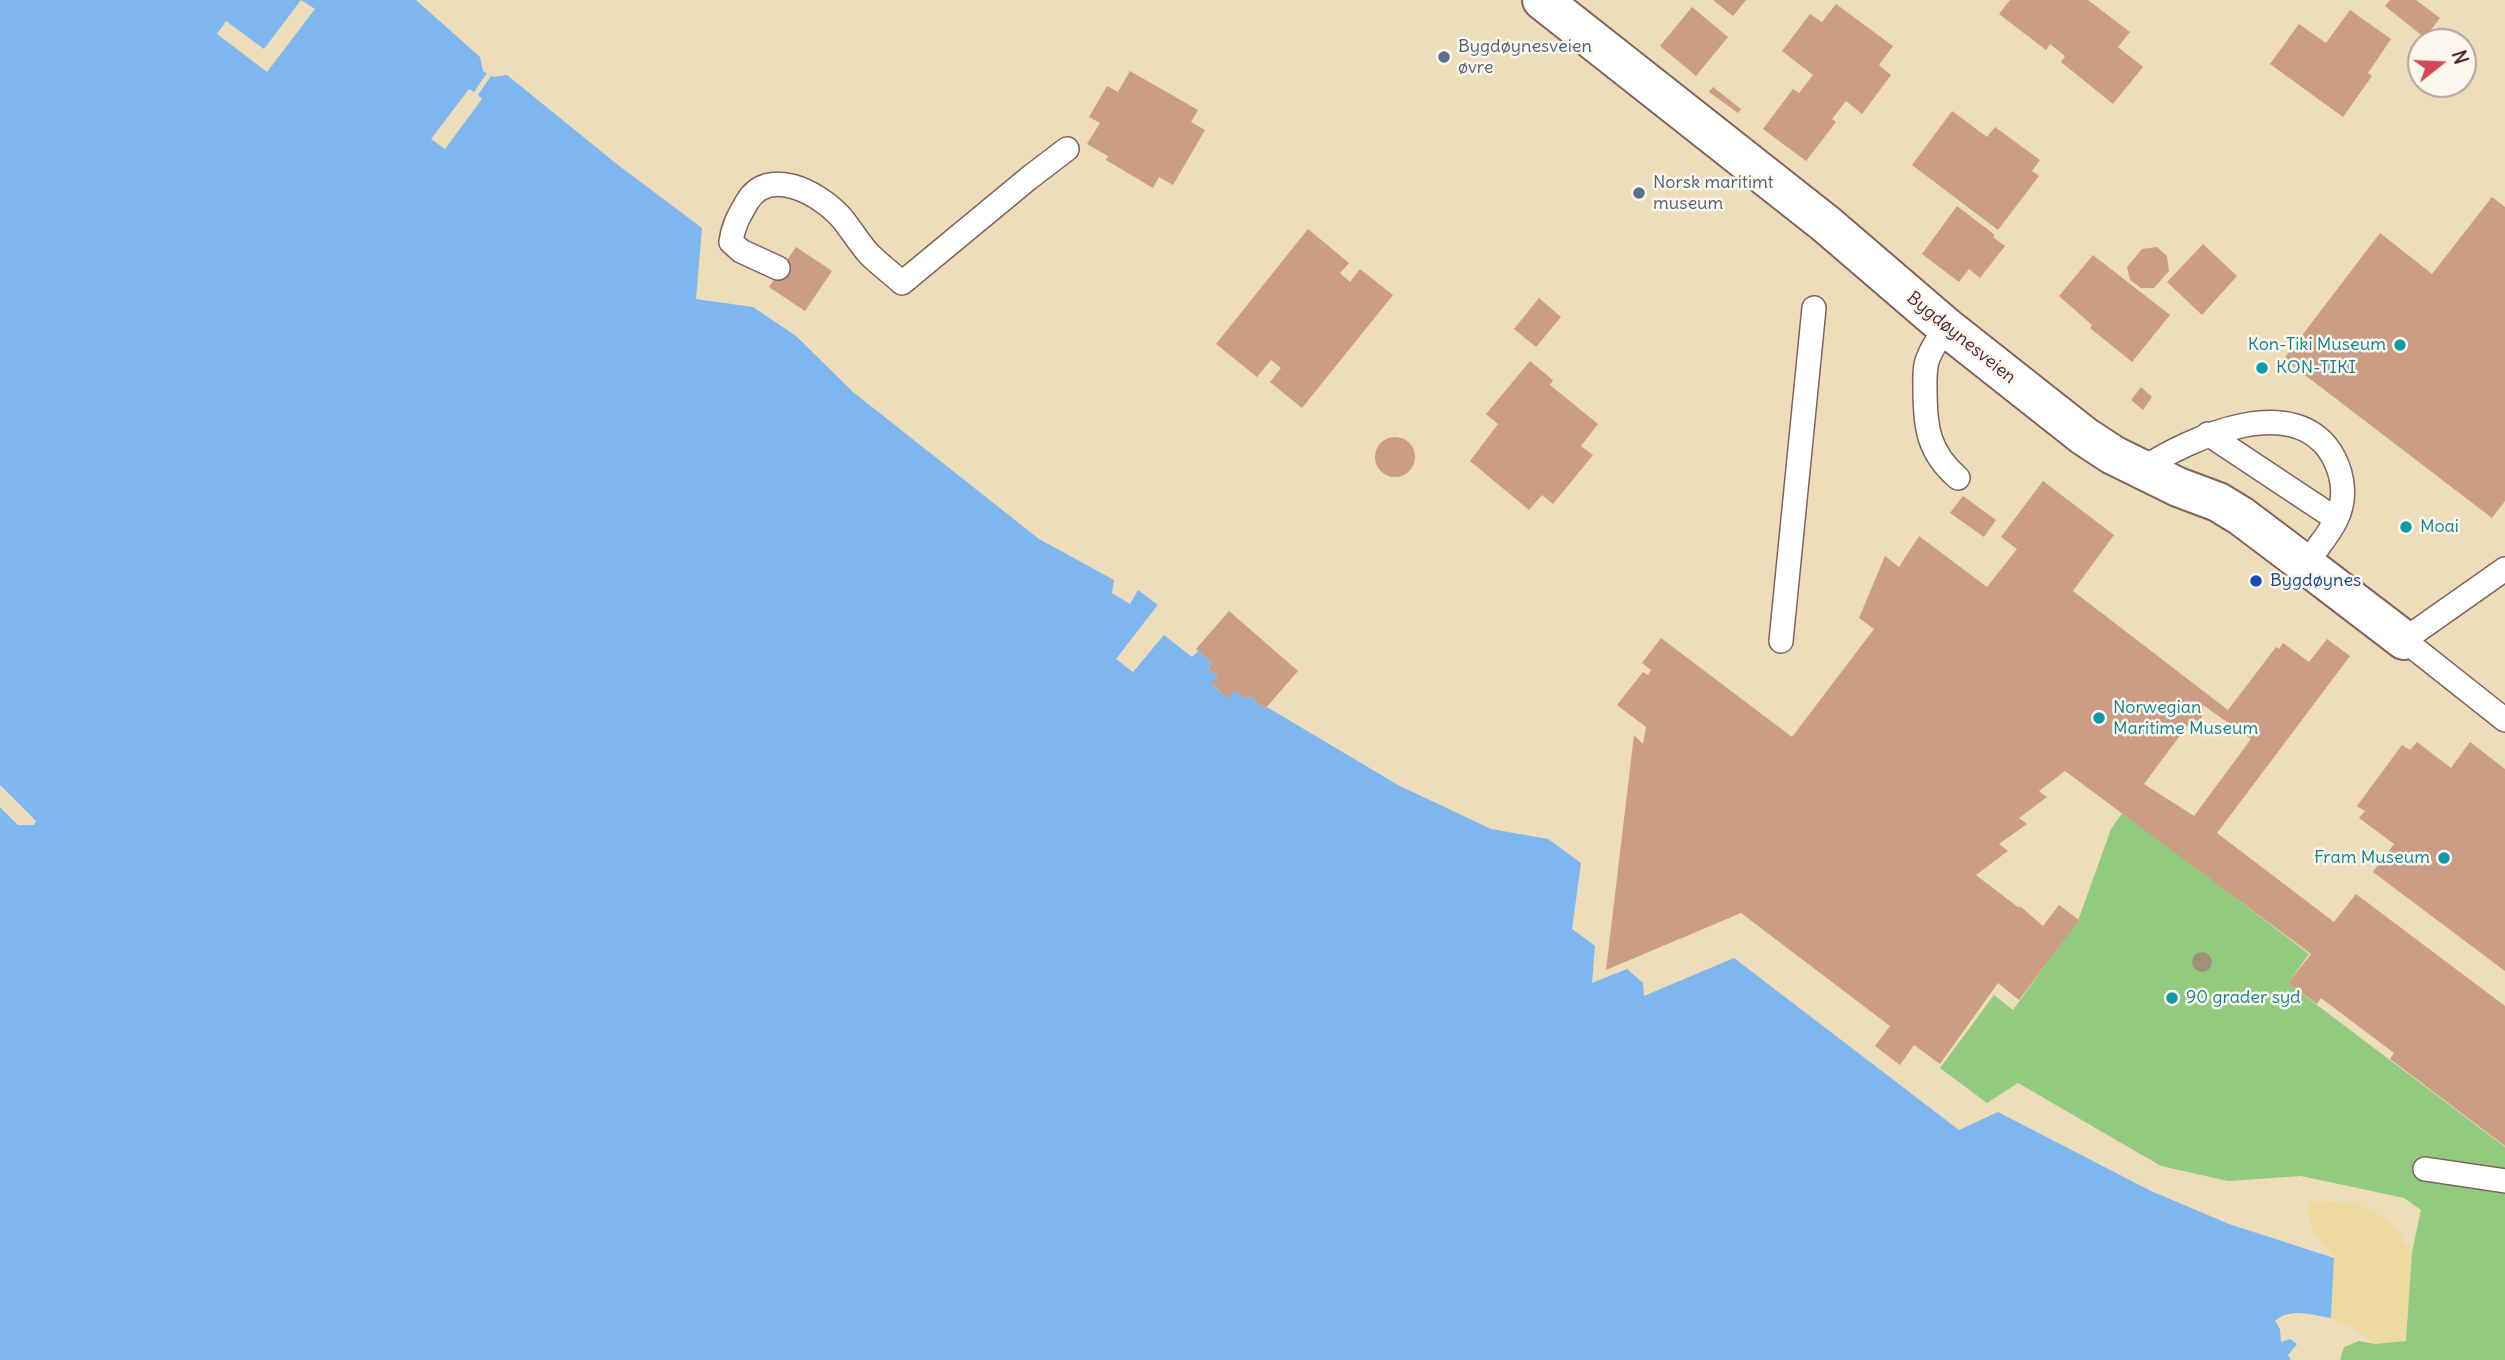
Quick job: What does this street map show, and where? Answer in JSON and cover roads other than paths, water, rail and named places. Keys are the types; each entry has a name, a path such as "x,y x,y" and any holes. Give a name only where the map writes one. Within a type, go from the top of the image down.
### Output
{"street":[{"name":"Bygdøynesveien","path":"1546,1 1826,225 1945,327 2084,436 2113,455 2218,502 2241,516 2404,640"}],"lane":[{"path":"778,268 741,251 731,242 734,224 752,193 760,187 782,184 807,191 817,197 840,216 870,254 902,283 1067,149"},
{"path":"1781,641 1814,308"},
{"path":"1945,327 1928,358 1925,375 1926,427 1942,464 1958,478"},
{"path":"2142,469 2172,450 2208,434 2264,423 2291,425 2313,434 2329,448 2342,474 2343,498 2336,519 2306,565"},
{"path":"2208,434 2336,519"},
{"path":"2505,569 2404,640 2505,720"},
{"path":"2425,1169 2505,1181"}],"water":[{"path":"0,0 416,0 480,57 483,71 493,77 507,75 618,165 702,228 696,299 753,307 796,336 853,392 1039,539 1114,580 1112,593 1130,604 1138,590 1170,614 1196,649 1212,663 1208,668 1218,677 1212,685 1227,697 1234,690 1244,699 1248,695 1265,709 1267,707 1398,785 1491,829 1548,839 1581,863 1572,929 1595,946 1592,983 1627,969 1643,983 1644,996 1734,958 1959,1130 1998,1112 2151,1191 2229,1224 2334,1258 2331,1318 2294,1313 2275,1321 2280,1329 2281,1342 2290,1339 2297,1344 2288,1355 2291,1360 0,1360 0,807 18,825 34,825 36,821 0,785"}],"place":[{"name":"Bygdøynesveien øvre","path":"1444,57"},
{"name":"Norsk maritimt museum","path":"1639,193"},
{"name":"Kon-Tiki Museum","path":"2400,345"},
{"name":"KON-TIKI","path":"2262,368"},
{"name":"Moai","path":"2406,527"},
{"name":"Bygdøynes","path":"2256,581"},
{"name":"Norwegian Maritime Museum","path":"2099,718"},
{"name":"Fram Museum","path":"2444,858"},
{"name":"90 grader syd","path":"2172,998"}]}
